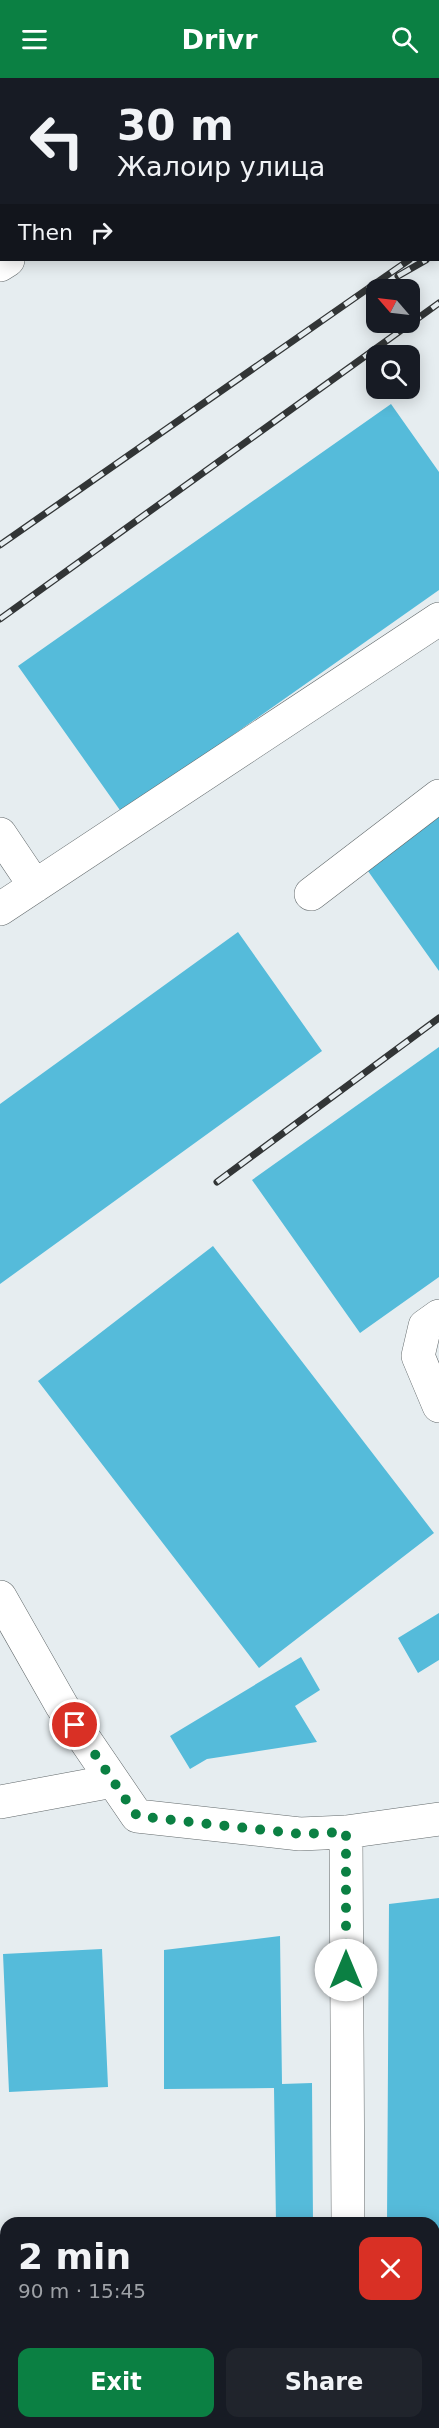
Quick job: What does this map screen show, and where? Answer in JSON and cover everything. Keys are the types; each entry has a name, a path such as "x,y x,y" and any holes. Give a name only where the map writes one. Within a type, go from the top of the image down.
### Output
{"street":[{"path":"0,909 439,619"},
{"path":"311,894 439,796"},
{"path":"0,834 36,886"},
{"path":"439,1316 425,1326 418,1356 439,1406"},
{"path":"0,1597 62,1707 137,1816 300,1834 346,1832 439,1819"},
{"path":"0,1802 113,1781"},
{"path":"346,1832 348,2217"}],"building":[{"path":"391,404 439,472 439,590 122,813 18,666"},
{"path":"439,809 439,971 363,864"},
{"path":"238,932 322,1051 0,1284 0,1104"},
{"path":"439,1047 439,1277 360,1333 252,1180"},
{"path":"213,1246 434,1533 259,1668 38,1381"},
{"path":"439,1613 439,1660 418,1673 398,1638"},
{"path":"301,1657 320,1690 295,1706 317,1742 207,1759 190,1769 170,1736"},
{"path":"439,1898 439,2217 387,2217 389,1904"},
{"path":"280,1936 282,2084 312,2083 313,2217 276,2217 274,2088 164,2089 164,1950"},
{"path":"102,1949 108,2087 9,2092 3,1954"}],"railway":[{"path":"0,545 408,261"},
{"path":"398,276 424,261"},
{"path":"0,619 439,303"},
{"path":"217,1182 439,1018"}],"route":[{"path":"75,1725 137,1816 300,1834 346,1832 346,1970"}]}
